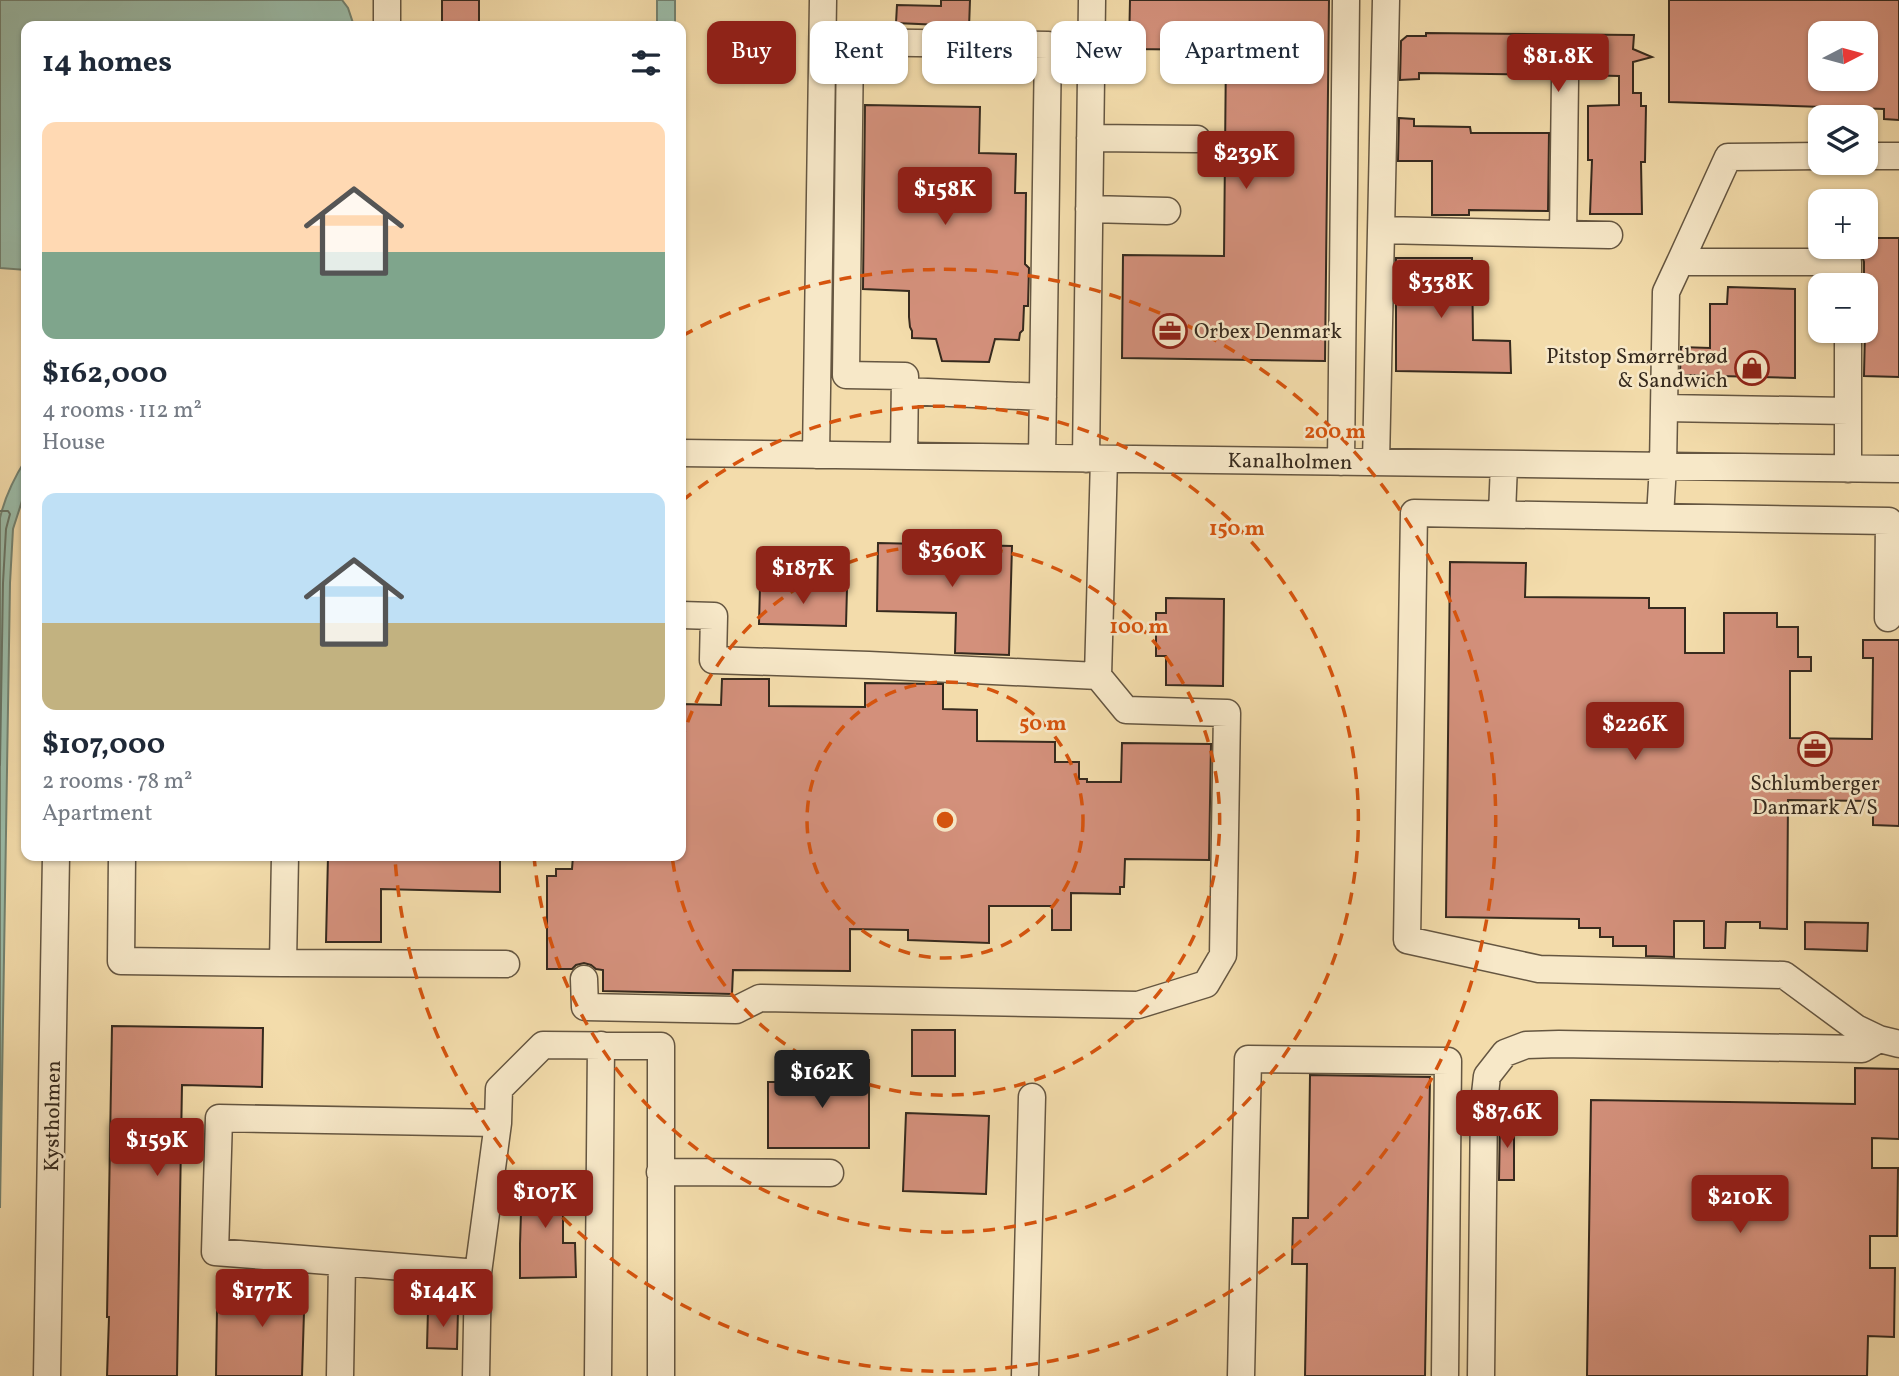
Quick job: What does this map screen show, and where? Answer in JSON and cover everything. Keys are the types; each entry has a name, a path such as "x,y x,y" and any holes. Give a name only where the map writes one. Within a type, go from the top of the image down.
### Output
{"street":[{"path":"387,0 387,21"},
{"path":"816,455 823,0"},
{"path":"584,979 585,1007 736,1010 760,998 1138,1005 1206,984 1223,955 1227,713 1126,710 1098,676 1089,209 1092,0"},
{"path":"1341,462 1346,0"},
{"path":"1376,463 1386,0"},
{"path":"904,456 905,376 846,375 850,42 1048,45 1042,458"},
{"path":"1563,234 1565,80"},
{"path":"1090,138 1197,139"},
{"path":"1660,517 1666,292 1728,157 1808,156"},
{"path":"1878,156 1899,156"},
{"path":"1089,209 1167,211"},
{"path":"1381,230 1609,235"},
{"path":"1680,262 1848,262 1848,273"},
{"path":"1848,343 1848,469"},
{"path":"905,391 1043,397"},
{"path":"1664,408 1848,411"},
{"name":"Kanalholmen","path":"686,453 1899,469"},
{"path":"1502,514 1504,464"},
{"path":"1888,618 1889,521 1414,513 1407,940 1539,969 1784,975 1856,1028 1889,1041"},
{"path":"686,615 714,616 713,660 1098,676"},
{"name":"Kystholmen","path":"47,1376 56,861"},
{"path":"122,861 121,961 506,964"},
{"path":"283,963 285,861"},
{"path":"1481,1376 1484,1103 1487,1076 1505,1054 1527,1045 1862,1049 1889,1041"},
{"path":"476,1376 478,1273 498,1124 499,1089 543,1045 601,1045 661,1046 661,1376"},
{"path":"598,1376 601,1045"},
{"path":"1241,1376 1248,1059 1448,1061 1445,1376"},
{"path":"1025,1376 1032,1097"},
{"path":"478,1273 215,1252 219,1118 498,1124"},
{"path":"660,1172 830,1173"},
{"path":"340,1376 342,1263"}],"water":[{"path":"0,0 342,0 352,21 21,21 21,270 0,268"},
{"path":"657,0 675,0 675,21 657,21"},
{"path":"21,468 21,504 13,529 10,583 0,1208 0,518 10,487"}],"building":[{"path":"442,0 479,0 479,21 442,21"},
{"path":"941,0 970,0 969,21 922,21 922,24 896,21 897,5 941,6"},
{"path":"1130,0 1329,0 1325,361 1122,358 1123,255 1224,256 1226,84 1324,84 1324,21 1160,21 1160,49 1146,49 1146,21 1130,21"},
{"path":"1669,0 1899,0 1899,120 1884,119 1884,109 1878,109 1878,105 1808,107 1669,102"},
{"path":"1426,33 1634,35 1633,49 1652,57 1633,62 1633,93 1641,93 1641,106 1646,106 1645,162 1641,162 1642,214 1590,214 1592,160 1588,160 1588,106 1619,105 1619,76 1580,75 1574,67 1565,64 1557,67 1551,75 1419,73 1419,79 1400,80 1401,41 1407,36 1426,36"},
{"path":"865,105 980,107 979,153 1016,154 1015,193 1026,193 1025,264 1029,268 1028,306 1024,306 1023,330 1019,340 995,339 989,362 942,361 936,339 912,338 909,291 863,289"},
{"path":"1399,118 1414,119 1414,126 1470,127 1471,133 1549,133 1548,211 1469,210 1469,215 1432,215 1432,161 1398,161"},
{"path":"1878,238 1899,238 1899,377 1864,376 1865,343 1878,343 1878,273 1864,273 1863,259 1878,259"},
{"path":"1396,258 1472,258 1473,340 1510,341 1511,373 1396,371"},
{"path":"1728,287 1795,289 1795,378 1680,375 1681,347 1710,348 1710,304 1727,304"},
{"path":"878,543 1012,546 1009,655 955,653 956,613 877,611"},
{"path":"1450,562 1526,563 1525,597 1649,598 1649,608 1685,608 1685,653 1724,653 1724,613 1777,613 1777,627 1798,627 1798,657 1811,657 1811,671 1790,671 1790,738 1872,739 1873,658 1863,658 1863,640 1899,640 1899,826 1873,825 1873,801 1788,800 1787,929 1760,928 1760,922 1726,922 1725,948 1704,948 1704,921 1674,921 1674,957 1646,956 1646,946 1613,946 1613,937 1600,937 1600,928 1579,928 1579,919 1446,917"},
{"path":"760,586 847,588 846,626 759,624"},
{"path":"1166,598 1224,599 1223,686 1166,685 1166,656 1156,656 1156,613 1166,613"},
{"path":"722,679 769,679 769,706 865,707 865,683 943,684 943,709 977,710 977,741 1055,742 1055,762 1079,762 1079,779 1087,779 1087,782 1121,782 1122,743 1211,744 1209,860 1125,859 1124,887 1120,887 1120,894 1071,893 1071,930 1052,930 1052,906 989,906 989,943 908,940 908,930 850,929 850,971 733,970 732,994 603,991 603,970 591,965 584,963 572,969 547,969 547,876 556,876 556,869 572,869 573,861 686,861 686,704 721,705"},
{"path":"328,861 500,861 500,892 381,889 381,942 326,942"},
{"path":"1805,922 1868,923 1867,951 1805,949"},
{"path":"112,1026 263,1028 262,1087 182,1085 177,1376 107,1376"},
{"path":"912,1030 955,1030 955,1076 912,1076"},
{"path":"869,1060 869,1148 768,1148 768,1082 827,1082 827,1061"},
{"path":"1855,1068 1899,1069 1899,1139 1872,1138 1872,1168 1898,1168 1897,1236 1870,1236 1870,1268 1895,1268 1894,1337 1868,1336 1867,1376 1587,1376 1591,1100 1855,1104"},
{"path":"1310,1075 1430,1077 1425,1376 1305,1376 1307,1264 1292,1264 1293,1218 1308,1218"},
{"path":"906,1113 989,1116 986,1194 903,1191"},
{"path":"1500,1120 1514,1120 1514,1180 1499,1180"},
{"path":"523,1176 566,1176 563,1243 575,1243 576,1277 520,1278"},
{"path":"233,1278 305,1280 302,1376 216,1376 217,1309 232,1309"},
{"path":"428,1309 458,1310 457,1349 427,1348"}],"place":[{"name":"Orbex Denmark","path":"1170,331"},
{"name":"Pitstop Smørrebrød & Sandwich","path":"1752,368"},
{"name":"Schlumberger Danmark A/S","path":"1815,749"}]}
